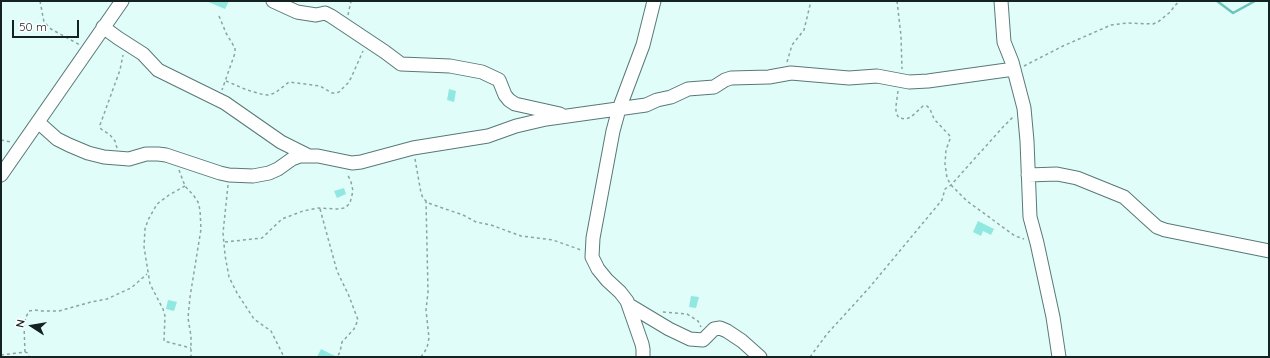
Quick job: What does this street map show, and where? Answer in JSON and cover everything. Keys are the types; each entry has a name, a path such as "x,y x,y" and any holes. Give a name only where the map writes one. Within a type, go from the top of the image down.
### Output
{"street":[{"path":"1,175 122,1"},
{"path":"273,1 297,12 316,15 325,13 368,40 401,64 450,66 482,72 500,80 505,96 515,104 565,116"},
{"path":"643,357 644,349 629,305 620,292 598,269 592,257 593,238 613,131 619,110 643,45 654,1"},
{"path":"1002,1 1004,42 1014,69 1024,108 1030,217 1053,317 1059,357"},
{"path":"103,27 143,54 158,70 225,103 281,142 307,155"},
{"path":"38,122 57,139 88,153 104,157 129,159 150,154 166,155 192,165 229,175 262,175 278,169 292,159 307,155 352,163 361,162 413,148 488,136 516,126 565,116 619,110 646,105 688,89 714,87 731,78 769,77 791,73 849,78 877,76 909,82 928,81 1014,69"},
{"path":"1028,175 1057,174 1077,178 1124,197 1157,227 1165,230 1269,251"},
{"path":"629,305 681,336 696,341 700,341 705,338 714,329 720,328 742,341 760,357"}],"path":[{"path":"40,1 44,22 51,29 88,49"},
{"path":"781,75 789,60 792,45 804,30 811,1"},
{"path":"897,1 901,36 902,64 896,113 899,118 906,119 911,117 923,106 927,106 930,109 934,119 950,136 946,150 945,164 947,178 951,185 964,199 1015,236 1037,243"},
{"path":"1014,69 1025,66 1068,43 1111,25 1127,23 1153,24 1158,22 1169,13 1179,1"},
{"path":"216,98 221,94 226,81 234,59 235,48 226,33 219,16"},
{"path":"118,38 124,59 100,125 101,129 115,141 120,159"},
{"path":"226,81 247,90 268,95 275,93 289,82 320,86 332,93 336,93 348,84 368,40"},
{"path":"810,357 827,334 870,288 942,200 945,189 951,185 1002,127 1024,108"},
{"path":"413,148 421,193 426,202 425,214 428,292 426,310 429,338 427,348 421,357"},
{"path":"177,159 185,186 198,202 200,210 201,230 190,297 188,325 191,336 191,357"},
{"path":"224,243 262,238 282,219 304,211 320,209 337,210 345,208 350,203 352,191 351,182 342,161"},
{"path":"229,175 224,212 224,243 229,277 237,293 254,319 271,331 284,357"},
{"path":"185,186 157,204 148,220 144,240 150,284 163,309 165,321 164,341 191,348"},
{"path":"426,202 463,215 476,222 491,225 521,236 546,238 565,243 587,252 592,257"},
{"path":"320,209 337,270 358,320 354,329 342,342 340,352 337,357"},
{"path":"29,357 28,353 25,352 23,332 26,317 29,311 59,311 107,299 130,288 148,274"},
{"path":"658,311 682,313 695,318 701,325 705,338"},
{"path":"1,355 25,352"}],"building":[{"path":"206,1 229,1 225,9"},
{"path":"449,89 456,91 454,102 447,100"},
{"path":"344,188 346,194 337,198 334,191"},
{"path":"978,221 994,229 991,235 983,231 981,236 973,232"},
{"path":"691,296 699,297 696,308 689,307"},
{"path":"168,300 177,302 174,311 166,309"},
{"path":"321,349 337,357 317,357"}],"waterway":[{"path":"1217,1 1233,13 1255,1"}]}
